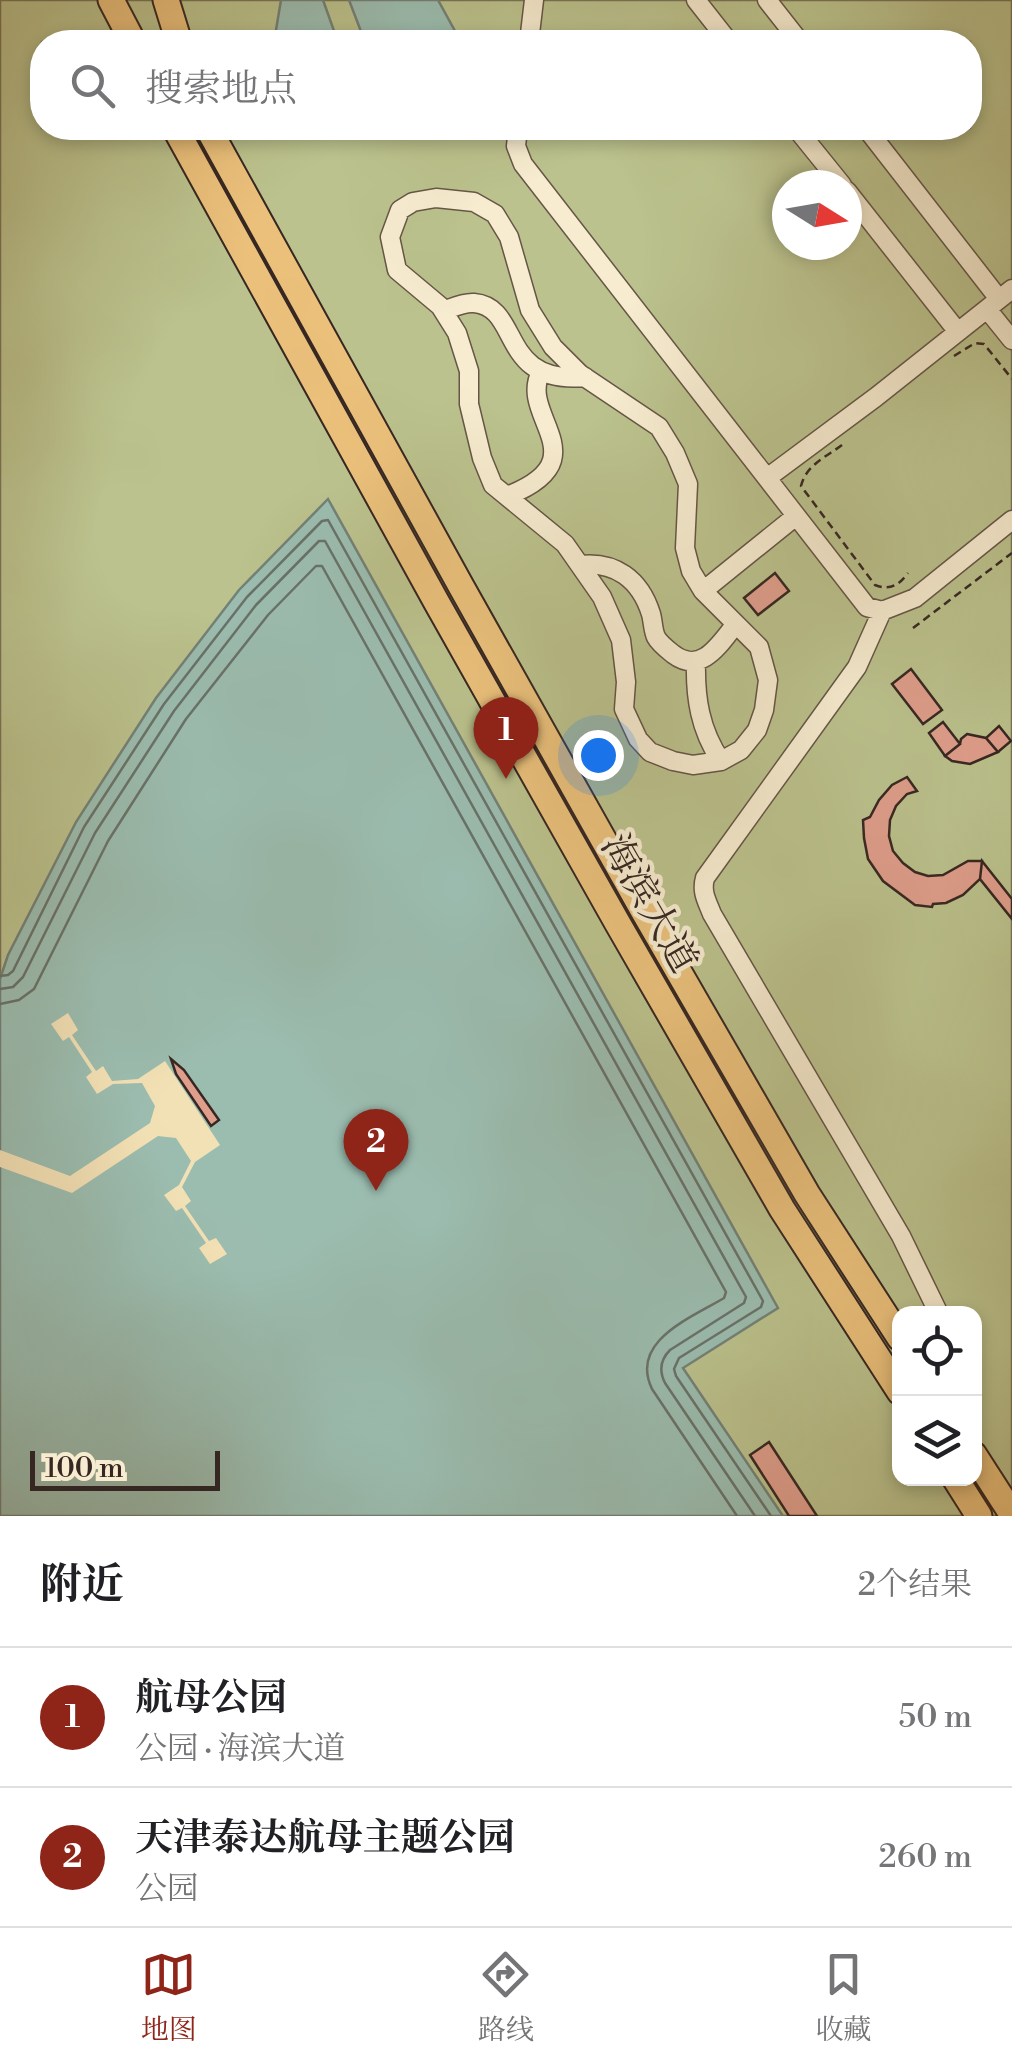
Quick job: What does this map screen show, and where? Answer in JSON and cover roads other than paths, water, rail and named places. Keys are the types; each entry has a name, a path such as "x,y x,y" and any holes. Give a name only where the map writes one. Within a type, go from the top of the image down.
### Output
{"highway":[{"path":"112,0 127,30"},
{"path":"166,0 175,30"},
{"name":"海滨大道","path":"183,140 427,586 628,941 782,1209 892,1380"},
{"name":"海滨大道","path":"215,140 643,910 806,1194 892,1326"},
{"path":"982,1468 1012,1514"},
{"path":"960,1486 979,1516"}],"street":[{"path":"530,30 534,0"},
{"path":"696,0 720,30"},
{"path":"767,0 791,30"},
{"path":"517,140 522,164 867,607 882,612 916,598 1012,520"},
{"path":"806,140 830,170"},
{"path":"875,140 999,299 1012,340"},
{"path":"436,198 474,202 495,214 509,236 530,310 553,347 585,377 658,427 675,453 688,484 685,548 691,571 703,591 758,647 768,680 757,730 742,750 721,761 693,764 650,752 638,739 624,709 626,682 621,640 602,597 565,544 493,485 469,404 470,370 458,333 442,311 397,270 390,237 400,210 413,202 436,198"},
{"path":"862,211 958,332"},
{"path":"767,478 999,299"},
{"path":"442,311 468,303 479,304 493,311 507,328 527,363 541,372 566,378 585,377"},
{"path":"507,496 546,473 551,457 554,442 536,402 535,383 541,372"},
{"path":"703,591 796,516"},
{"path":"580,565 597,563 622,571 645,598 656,639 677,657 703,660 735,625"},
{"path":"882,612 857,667 703,886 712,914 900,1236 935,1306"},
{"path":"696,661 699,714 721,761"}],"water":[{"path":"281,0 323,0 334,30 276,30"},
{"path":"349,0 438,0 454,30 360,30"},
{"path":"328,499 778,1308 683,1368 783,1516 0,1516 0,979 8,955 76,822 156,698 239,590"}],"place":[{"name":"航母公园","path":"506,779"},
{"name":"天津泰达航母主题公园","path":"376,1191"}]}
